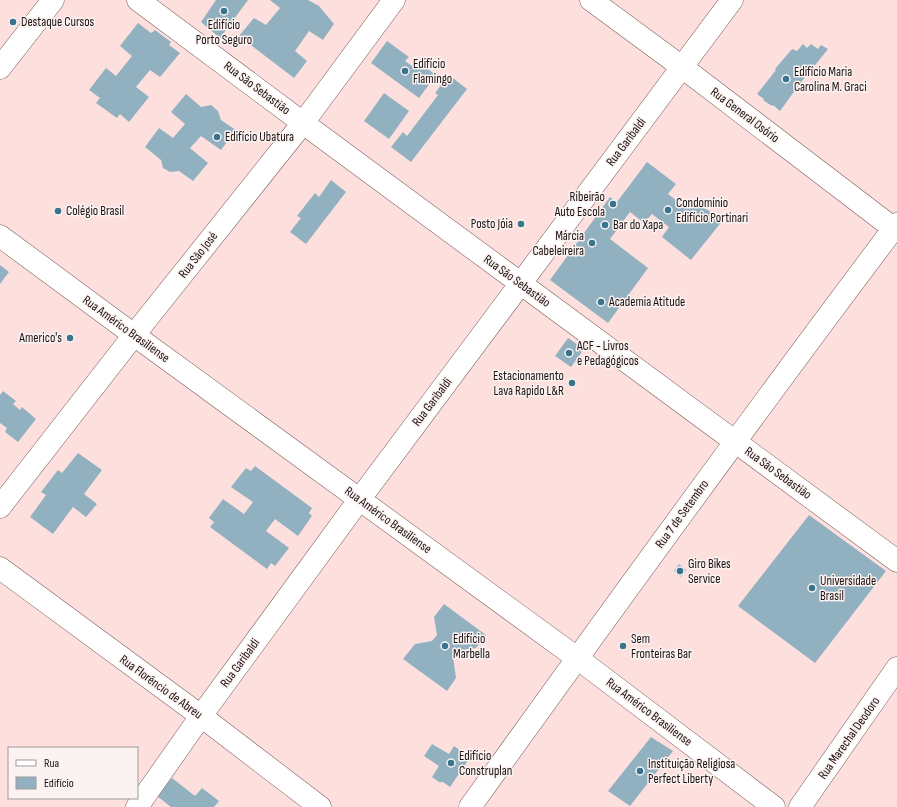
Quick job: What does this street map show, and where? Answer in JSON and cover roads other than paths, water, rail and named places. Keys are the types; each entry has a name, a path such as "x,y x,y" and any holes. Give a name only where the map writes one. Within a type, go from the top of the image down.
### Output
{"street":[{"path":"0,68 52,0"},
{"name":"Rua São Sebastião","path":"138,0 897,561"},
{"name":"Rua São José","path":"0,508 303,123 394,0"},
{"name":"Rua General Osório","path":"591,0 896,228"},
{"name":"Rua Garibaldi","path":"137,807 201,716 359,500 732,0"},
{"name":"Rua 7 de Setembro","path":"470,807 735,442 896,228"},
{"name":"Rua Américo Brasiliense","path":"0,236 134,336 578,658 774,807"},
{"name":"Rua Florêncio de Abreu","path":"0,568 201,716 320,807"},
{"name":"Rua Marechal Deodoro","path":"800,807 897,668"}],"place":[{"name":"Edifício Porto Seguro","path":"224,11"},
{"name":"Destaque Cursos","path":"13,22"},
{"name":"Edifício Flamingo","path":"405,71"},
{"name":"Edifício Maria Carolina M. Graci","path":"786,79"},
{"name":"Edifício Ubatura","path":"217,137"},
{"name":"Ribeirão Auto Escola","path":"613,204"},
{"name":"Condomínio Edifício Portinari","path":"668,210"},
{"name":"Colégio Brasil","path":"58,211"},
{"name":"Posto Jóia","path":"521,224"},
{"name":"Bar do Xapa","path":"605,225"},
{"name":"Márcia Cabeleireira","path":"592,243"},
{"name":"Academia Atitude","path":"601,302"},
{"name":"Americo's","path":"70,338"},
{"name":"ACF - Livros e Pedagógicos","path":"569,353"},
{"name":"Estacionamento Lava Rapido L&R","path":"572,383"},
{"name":"Giro Bikes Service","path":"680,571"},
{"name":"Universidade Brasil","path":"812,588"},
{"name":"Edifício Marbella","path":"445,646"},
{"name":"Sem Fronteiras Bar","path":"623,646"},
{"name":"Edifício Construplan","path":"451,763"},
{"name":"Instituição Religiosa Perfect Liberty","path":"640,771"}]}
